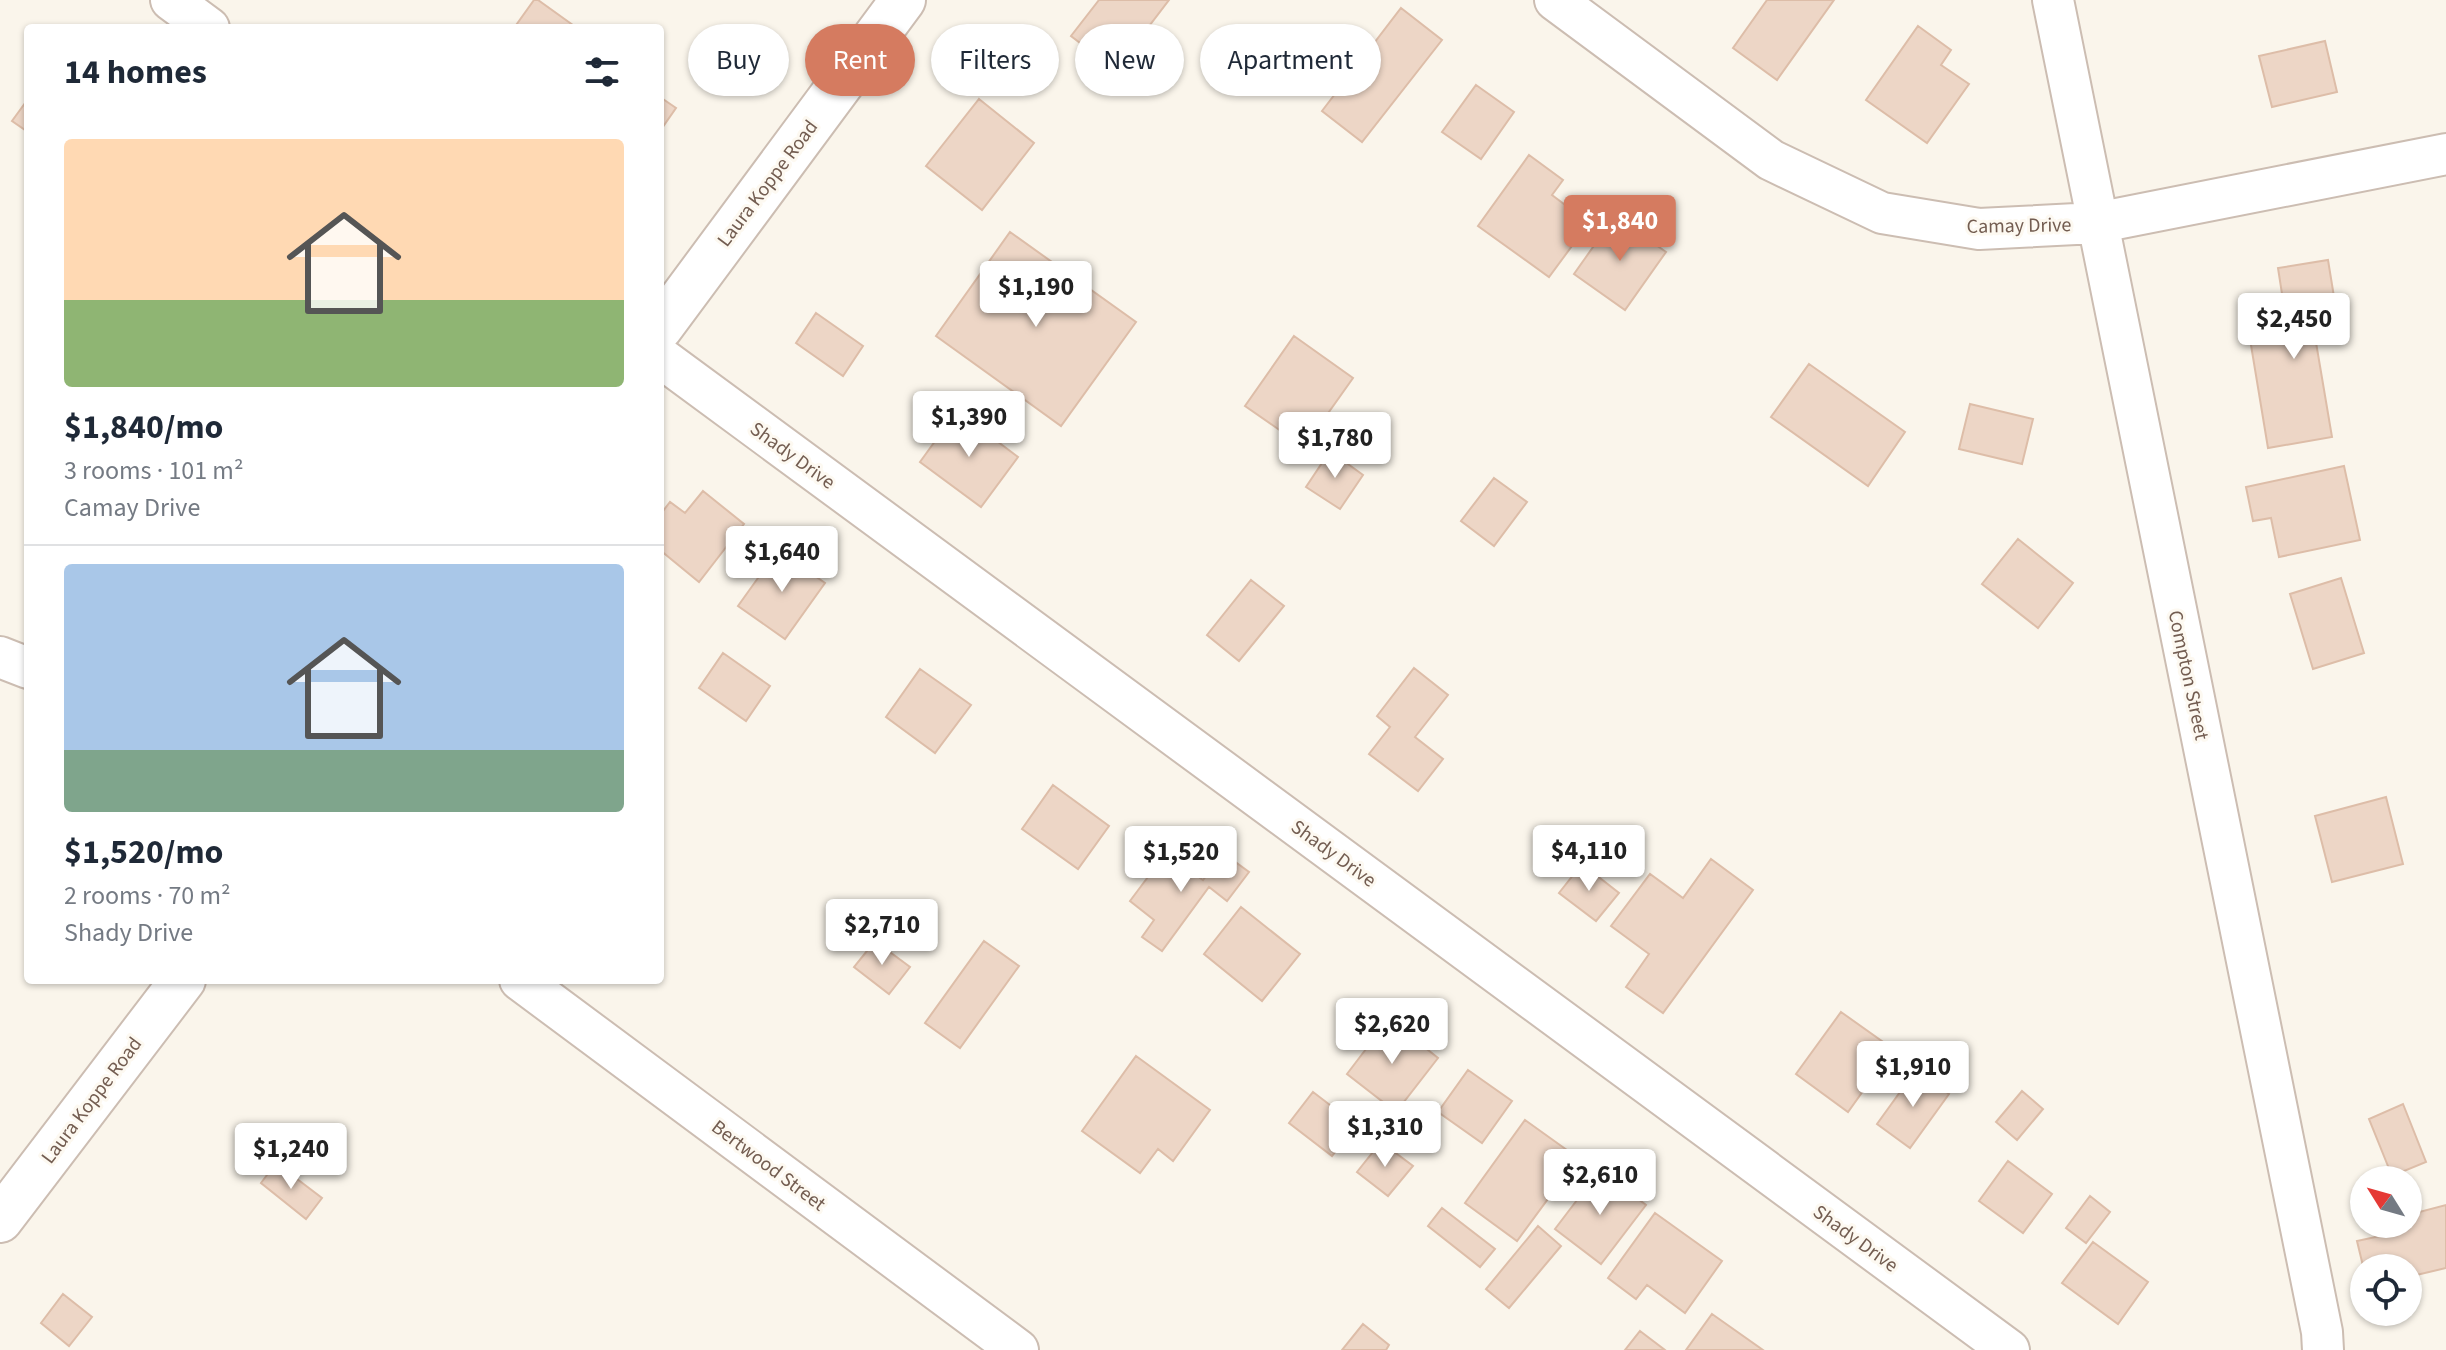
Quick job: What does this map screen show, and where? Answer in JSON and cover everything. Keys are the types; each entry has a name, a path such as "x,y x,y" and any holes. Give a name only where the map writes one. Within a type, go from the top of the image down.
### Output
{"street":[{"path":"171,0 204,24"},
{"name":"Laura Koppe Road","path":"664,323 903,0"},
{"name":"Camay Drive","path":"1555,0 1771,160 1882,213 1979,229 2096,223 2446,154"},
{"name":"Compton Street","path":"2053,0 2322,1332 2323,1350"},
{"name":"Shady Drive","path":"664,360 2009,1350"},
{"path":"0,657 24,666"},
{"name":"Laura Koppe Road","path":"0,1220 180,984"},
{"name":"Bertwood Street","path":"525,984 1018,1350"}],"building":[{"path":"534,0 538,0 571,24 517,24"},
{"path":"1099,0 1169,0 1151,24 1080,24"},
{"path":"1767,0 1834,0 1777,80 1733,48"},
{"path":"1401,8 1442,40 1362,142 1322,111 1334,96 1381,96 1381,34"},
{"path":"1918,26 1951,50 1941,65 1969,84 1927,143 1866,100"},
{"path":"2325,41 2337,92 2272,107 2259,56"},
{"path":"1476,85 1514,112 1481,159 1442,132"},
{"path":"979,99 1034,143 982,210 926,166"},
{"path":"664,100 676,108 664,125"},
{"path":"24,104 24,129 12,121"},
{"path":"1529,155 1563,180 1552,195 1589,223 1549,277 1478,226"},
{"path":"1615,216 1666,252 1625,310 1574,274"},
{"path":"1010,232 1136,322 1061,426 936,336"},
{"path":"2328,260 2335,303 2310,307 2332,437 2268,448 2249,333 2287,326 2278,268"},
{"path":"816,313 863,346 843,376 796,343"},
{"path":"1294,336 1353,378 1304,447 1245,406"},
{"path":"1809,364 1905,432 1868,486 1771,417"},
{"path":"1970,404 2033,419 2022,464 1959,449"},
{"path":"957,411 1018,457 981,507 920,462"},
{"path":"1330,451 1363,475 1340,509 1306,487"},
{"path":"2344,466 2360,540 2279,557 2271,518 2253,521 2246,487"},
{"path":"1494,478 1527,502 1494,546 1461,521"},
{"path":"703,491 744,524 699,582 664,553 664,510 670,502 685,513"},
{"path":"2018,539 2073,583 2038,628 1982,584"},
{"path":"778,550 825,583 785,639 738,606"},
{"path":"2341,578 2364,653 2313,669 2290,594"},
{"path":"1251,580 1284,606 1239,661 1207,635"},
{"path":"723,653 770,686 746,721 699,688"},
{"path":"1414,668 1448,695 1415,737 1443,759 1418,791 1369,754 1390,727 1377,716"},
{"path":"920,669 971,705 935,753 886,717"},
{"path":"1053,785 1109,826 1078,869 1022,829"},
{"path":"2386,797 2403,864 2332,882 2315,816"},
{"path":"1166,853 1203,880 1223,853 1249,872 1227,901 1209,887 1162,951 1142,937 1154,920 1130,901"},
{"path":"1711,859 1753,890 1663,1013 1626,987 1649,954 1611,926 1650,874 1683,898"},
{"path":"1582,864 1619,893 1596,921 1559,893"},
{"path":"1241,907 1300,954 1262,1001 1204,954"},
{"path":"875,941 910,967 889,994 854,967"},
{"path":"984,941 1019,966 960,1048 925,1023"},
{"path":"1841,1012 1893,1049 1848,1112 1796,1074"},
{"path":"1389,1019 1438,1058 1396,1112 1347,1074"},
{"path":"1136,1056 1210,1110 1173,1161 1158,1149 1140,1173 1082,1131"},
{"path":"1468,1070 1512,1101 1482,1143 1438,1112"},
{"path":"1916,1070 1949,1094 1910,1148 1877,1124"},
{"path":"2022,1091 2043,1109 2017,1140 1996,1122"},
{"path":"1313,1092 1356,1125 1332,1156 1289,1123"},
{"path":"2403,1104 2426,1162 2416,1166 2388,1166 2369,1119"},
{"path":"1525,1120 1578,1158 1517,1241 1465,1203"},
{"path":"1381,1142 1413,1166 1388,1196 1357,1172"},
{"path":"2008,1161 2052,1194 2023,1233 1979,1201"},
{"path":"276,1163 322,1198 306,1219 261,1183"},
{"path":"1600,1170 1646,1205 1601,1264 1555,1229"},
{"path":"2090,1196 2110,1212 2086,1243 2066,1228"},
{"path":"2446,1205 2446,1268 2422,1274 2422,1254 2360,1254 2357,1241 2422,1238 2422,1211"},
{"path":"1442,1208 1495,1249 1480,1267 1428,1226"},
{"path":"1655,1213 1722,1261 1685,1313 1647,1285 1636,1299 1608,1278"},
{"path":"1538,1226 1561,1246 1509,1308 1486,1289"},
{"path":"2093,1242 2148,1282 2118,1324 2062,1283"},
{"path":"63,1294 92,1317 69,1346 41,1323"},
{"path":"1712,1314 1763,1350 1686,1350"},
{"path":"1363,1324 1389,1345 1386,1350 1342,1350"},
{"path":"1640,1331 1665,1350 1625,1350"}]}
